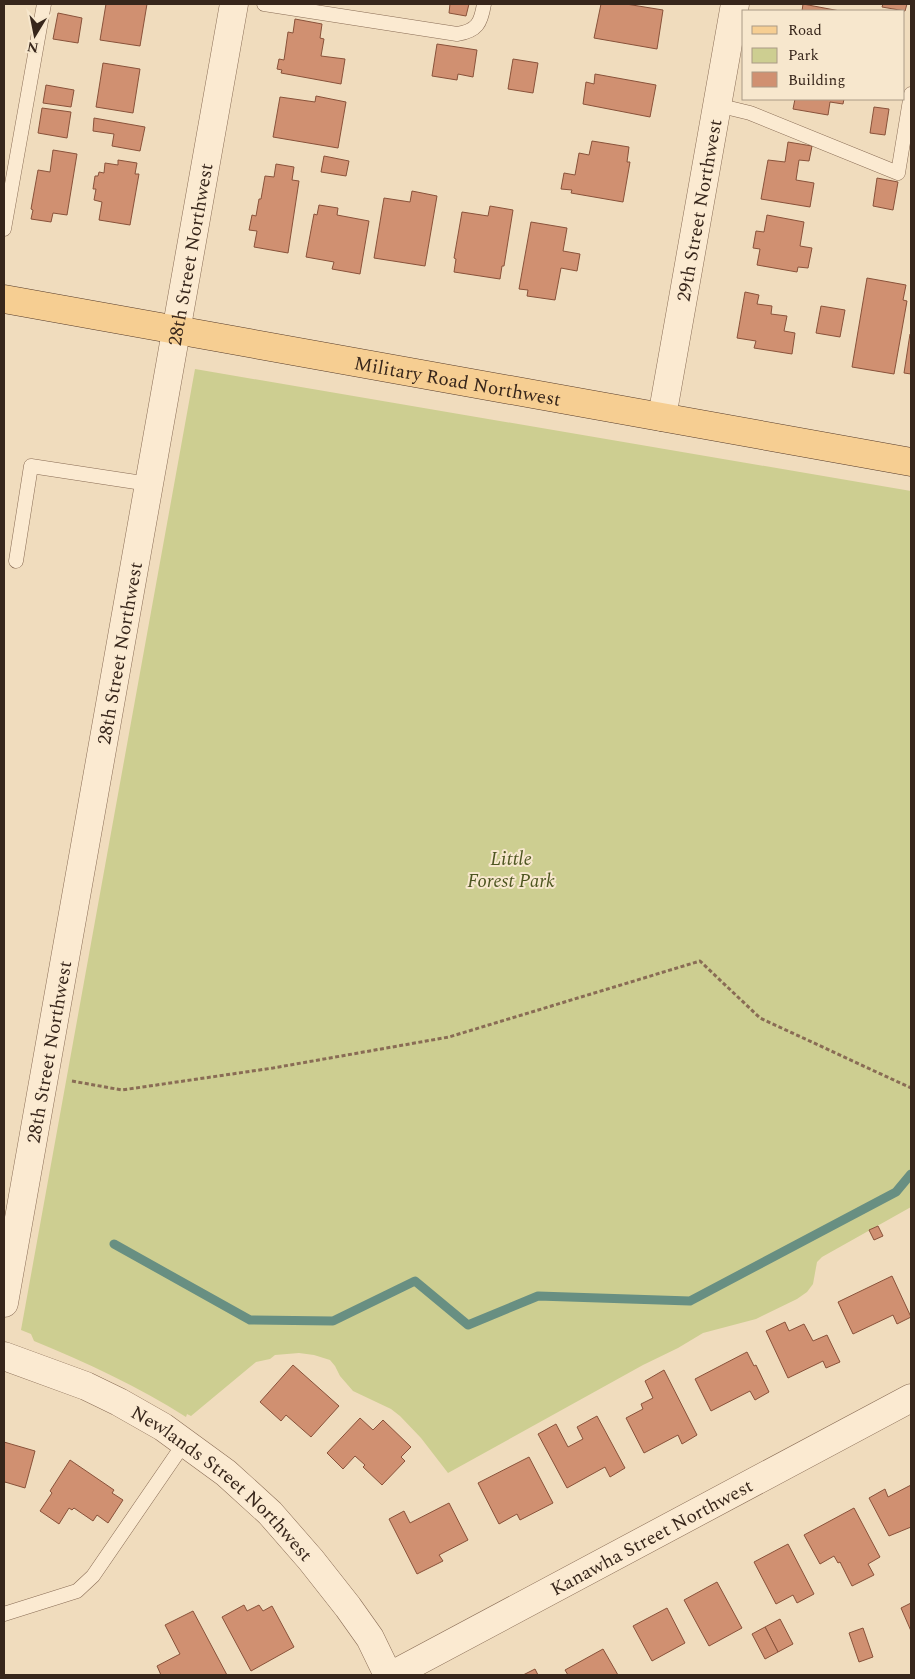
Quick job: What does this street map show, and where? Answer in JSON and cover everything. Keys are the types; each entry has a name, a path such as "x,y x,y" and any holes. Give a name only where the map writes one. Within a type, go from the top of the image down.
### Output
{"main road":[{"name":"Military Road Northwest","path":"4,299 911,462"}],"street":[{"name":"28th Street Northwest","path":"4,1303 234,4"},
{"name":"29th Street Northwest","path":"662,417 735,4"},
{"name":"Newlands Street Northwest","path":"4,1356 86,1386 119,1402 185,1442 226,1473 276,1520 348,1606 370,1638 390,1675"},
{"name":"Kanawha Street Northwest","path":"390,1675 911,1398"}],"lane":[{"path":"4,229 44,4"},
{"path":"264,4 457,34 469,32 478,24 484,4"},
{"path":"718,105 750,113 898,173 911,94"},
{"path":"16,561 31,466 149,484"},
{"path":"4,1614 77,1591 93,1576 185,1442"}],"path":[{"path":"44,1076 122,1090 293,1065 449,1037 700,961 760,1018 911,1088"}],"green space":[{"name":"Little Forest Park","path":"195,369 911,491 911,1207 822,1257 817,1262 813,1284 807,1292 797,1299 756,1319 703,1333 448,1473 421,1438 400,1416 391,1409 353,1391 340,1376 330,1360 299,1353 275,1355 270,1359 256,1362 191,1416 187,1414 186,1417 112,1376 34,1341 31,1334 21,1330"}],"building":[{"path":"106,4 147,4 140,46 100,40"},
{"path":"450,4 469,4 466,16 449,13"},
{"path":"601,4 626,4 663,10 657,49 594,38"},
{"path":"803,4 835,10 802,10"},
{"path":"883,4 907,4 905,11 882,7"},
{"path":"58,13 82,18 78,43 53,39"},
{"path":"295,19 322,24 320,38 324,39 321,56 345,59 341,84 281,73 282,70 277,69 279,59 284,60 288,32 293,33"},
{"path":"437,44 477,50 473,77 458,74 457,80 432,76"},
{"path":"513,59 538,63 533,93 508,89"},
{"path":"103,63 140,69 133,113 96,107"},
{"path":"595,74 656,85 650,117 583,104 586,82 594,84"},
{"path":"46,85 74,90 71,107 43,103"},
{"path":"316,96 346,102 338,148 273,137 280,97 315,102"},
{"path":"795,100 844,100 843,104 830,102 828,115 793,109"},
{"path":"874,107 889,109 885,135 870,133"},
{"path":"42,108 71,112 67,138 38,133"},
{"path":"94,118 145,127 140,151 112,146 114,134 93,131"},
{"path":"592,141 629,147 627,162 630,162 623,202 571,193 572,190 561,189 564,173 575,175 579,153 589,155"},
{"path":"788,142 812,146 809,161 799,160 796,180 814,183 810,207 761,199 768,160 785,162"},
{"path":"53,150 77,154 67,215 53,213 51,222 31,219 38,170 50,172"},
{"path":"324,156 349,161 346,176 321,172"},
{"path":"118,160 137,163 135,174 139,174 130,225 99,220 102,202 94,200 96,189 93,189 95,176 98,176 99,172 104,173 105,163 118,165"},
{"path":"276,164 294,167 292,180 299,181 288,253 254,247 257,231 249,230 252,215 256,216 265,176 274,177"},
{"path":"877,178 898,182 893,210 873,206"},
{"path":"412,191 437,196 425,266 374,258 384,198 410,202"},
{"path":"319,205 338,208 337,215 369,221 360,274 332,269 334,262 306,257 314,214 317,215"},
{"path":"490,206 513,210 504,266 502,266 500,279 454,272 456,259 454,258 462,212 488,216"},
{"path":"767,215 804,222 800,246 812,248 808,268 798,267 797,272 757,265 760,249 753,248 756,231 764,232"},
{"path":"531,222 567,228 563,251 580,254 577,271 561,268 555,300 527,296 528,290 519,289"},
{"path":"867,278 906,285 903,300 907,301 894,374 852,367"},
{"path":"745,292 759,295 757,304 772,306 771,314 787,316 784,331 795,333 792,354 754,348 756,341 737,338"},
{"path":"821,306 845,310 840,337 816,333"},
{"path":"911,334 911,374 904,373"},
{"path":"878,1226 883,1236 874,1240 869,1230"},
{"path":"892,1276 911,1317 897,1324 893,1315 853,1334 838,1302"},
{"path":"785,1322 789,1331 804,1324 813,1341 827,1335 840,1362 826,1368 823,1361 788,1378 766,1331"},
{"path":"747,1352 754,1366 756,1365 769,1392 755,1400 750,1391 711,1411 695,1379"},
{"path":"293,1365 339,1406 311,1437 286,1415 281,1421 260,1402"},
{"path":"664,1370 697,1435 682,1444 678,1435 644,1453 626,1418 643,1409 641,1404 653,1398 645,1381"},
{"path":"597,1416 625,1468 610,1477 605,1467 567,1488 538,1434 556,1424 568,1447 583,1439 577,1427"},
{"path":"360,1418 373,1430 383,1420 411,1447 401,1457 405,1461 382,1485 363,1467 365,1465 355,1456 343,1469 327,1453"},
{"path":"4,1442 35,1451 25,1488 5,1482 4,1485"},
{"path":"529,1457 553,1503 520,1520 517,1514 499,1524 478,1483"},
{"path":"70,1460 114,1490 112,1493 123,1500 108,1523 97,1515 93,1521 74,1508 72,1510 69,1508 59,1524 40,1511 52,1493 50,1491"},
{"path":"911,1485 911,1527 889,1536 869,1498 885,1489 888,1497"},
{"path":"449,1503 468,1540 439,1555 443,1561 417,1574 389,1519 404,1511 410,1523"},
{"path":"854,1508 880,1557 868,1564 874,1575 852,1586 840,1562 838,1563 834,1556 820,1564 804,1535"},
{"path":"788,1544 814,1594 797,1603 793,1595 776,1604 754,1562"},
{"path":"717,1582 742,1628 709,1646 684,1600"},
{"path":"911,1603 911,1631 901,1608"},
{"path":"244,1605 247,1611 259,1605 263,1611 272,1606 294,1647 251,1671 222,1617"},
{"path":"667,1608 685,1643 652,1661 633,1626"},
{"path":"193,1611 227,1675 161,1675 157,1666 180,1654 165,1625"},
{"path":"780,1619 793,1644 778,1652 765,1627"},
{"path":"765,1627 778,1652 765,1659 752,1634"},
{"path":"863,1628 873,1657 859,1662 849,1633"},
{"path":"603,1649 618,1675 568,1675 565,1670"},
{"path":"535,1669 538,1675 523,1675"}],"waterway":[{"path":"114,1244 250,1320 333,1321 415,1281 468,1325 538,1296 690,1301 896,1192 911,1174"}]}
